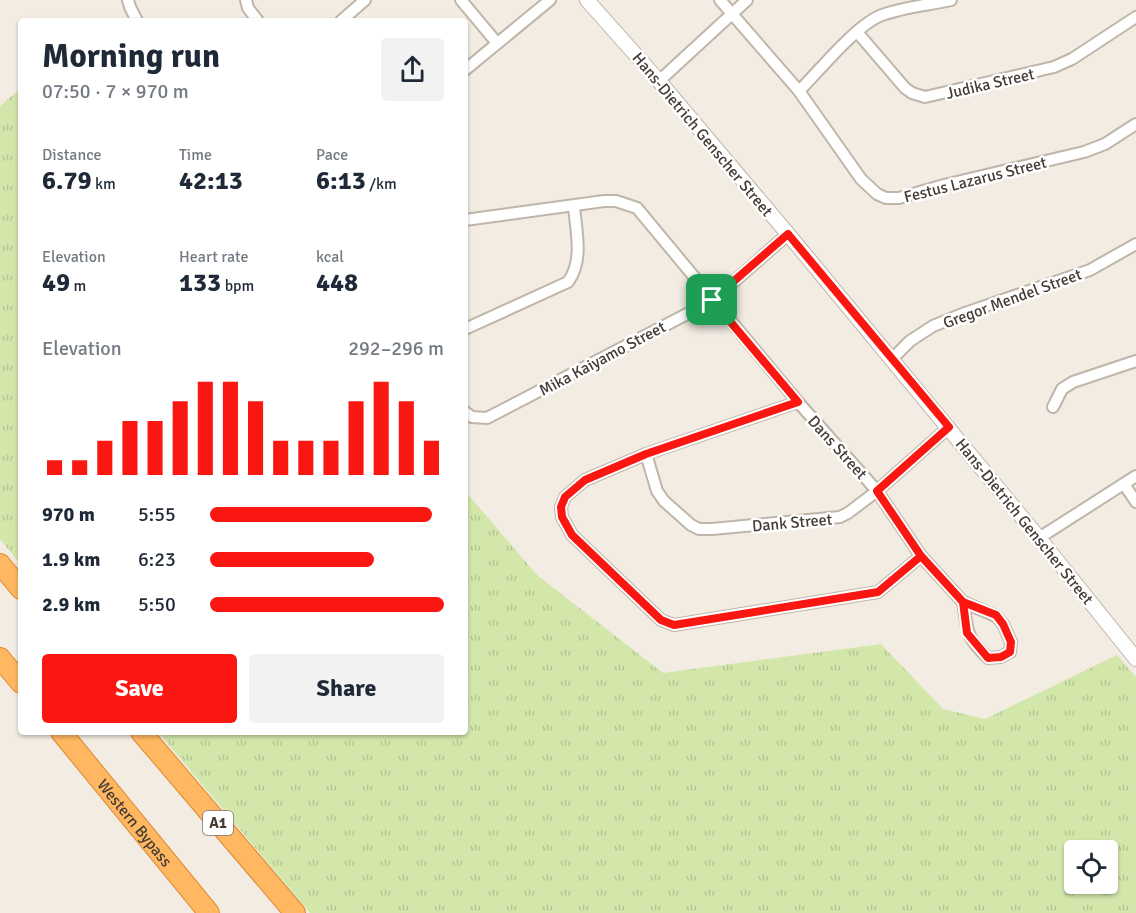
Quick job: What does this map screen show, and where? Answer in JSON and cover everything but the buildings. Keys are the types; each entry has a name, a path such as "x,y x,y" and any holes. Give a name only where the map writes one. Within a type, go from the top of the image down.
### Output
{"highway":[{"path":"0,564 18,585"},
{"path":"0,658 18,679"},
{"name":"Western Bypass","path":"63,735 209,913"},
{"name":"A1","path":"144,735 295,913"}],"street":[{"path":"128,0 135,18"},
{"path":"246,0 248,8 256,18"},
{"path":"344,18 365,0"},
{"path":"461,0 497,43"},
{"path":"468,67 550,0"},
{"name":"Hans-Dietrich Genscher Street","path":"587,0 659,81 949,427 1136,659"},
{"name":"Festus Lazarus Street","path":"720,0 799,91 861,179 877,194 886,198 899,198 1084,152 1111,141 1136,124"},
{"path":"659,81 747,0"},
{"path":"799,91 857,32 881,15 951,0"},
{"name":"Judika Street","path":"857,32 905,88 925,97 1054,67 1072,59 1136,17"},
{"name":"Dans Street","path":"468,220 616,201 637,208 798,402 877,491 921,556 963,602 996,615 1011,642 1010,652 1001,657 988,658 975,645 967,633 963,602"},
{"path":"468,328 568,282 575,273 578,260 574,206"},
{"name":"Mika Kaiyamo Street","path":"468,414 472,417 487,418 712,300 788,234"},
{"name":"Gregor Mendel Street","path":"892,359 910,341 933,326 1090,270 1136,244"},
{"path":"1053,407 1062,389 1073,382 1136,361"},
{"path":"798,402 646,454 585,480 565,497 561,507 562,517 572,535 661,620 667,623 679,624 878,592 921,556"},
{"name":"Dank Street","path":"646,454 660,495 691,525 705,530 840,517 877,491 949,427"},
{"path":"1040,538 1136,476"},
{"path":"1124,484 1136,502"}],"green space":[{"path":"18,91 18,561 0,539 0,106"},
{"path":"468,494 537,575 663,673 881,644 943,709 985,719 1117,655 1136,677 1136,913 310,913 161,735 468,735"}],"route":[{"path":"712,300 788,234 949,427 877,491 921,556 963,602 996,615 1008,634 1011,642 1010,652 994,659 988,658 975,645 967,633 963,602 921,556 878,592 674,625 661,620 572,535 562,517 561,507 565,497 585,480 646,454 798,402 712,300"}]}
